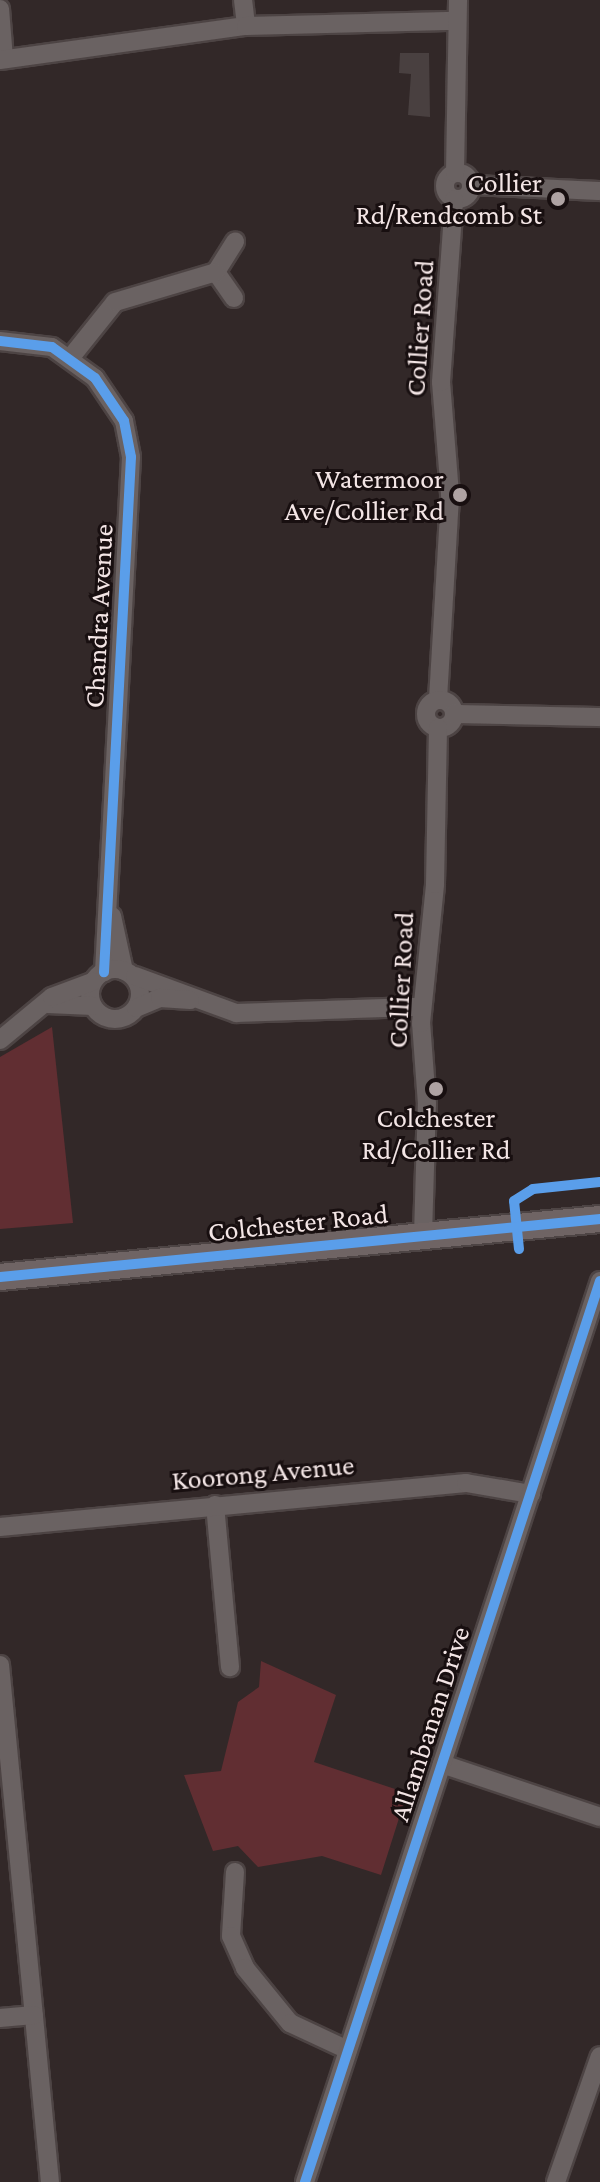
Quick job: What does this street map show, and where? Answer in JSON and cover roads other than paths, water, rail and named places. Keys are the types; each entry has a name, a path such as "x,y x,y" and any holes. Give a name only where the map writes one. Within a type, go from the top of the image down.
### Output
{"main road":[{"name":"Colchester Road","path":"0,1277 600,1219"}],"street":[{"path":"243,0 246,26"},
{"path":"458,0 455,173 472,185 600,191"},
{"path":"0,9 2,59 246,26 457,21"},
{"name":"Collier Road","path":"423,1235 421,1007 435,884 438,728 425,714 438,699 450,494 441,382 454,199 445,185 455,173"},
{"path":"454,199 466,198 472,185"},
{"path":"71,357 115,302 216,272 235,242"},
{"path":"216,272 234,298"},
{"name":"Chandra Avenue","path":"0,341 33,342 71,357 117,406 131,457 108,897 93,1006"},
{"path":"438,699 454,714 600,717"},
{"path":"438,728 454,714"},
{"name":"Chandra Avenue","path":"108,897 136,1008"},
{"path":"0,1040 47,1004 98,977 129,974 197,1000 272,1016 372,1005 421,1007"},
{"path":"47,1004 93,1006 115,1019 160,998 197,1000"},
{"name":"Allambanan Drive","path":"305,2182 600,1281"},
{"name":"Koorong Avenue","path":"0,1527 466,1483 531,1494"},
{"path":"215,1505 230,1667"},
{"path":"0,1665 50,2182"},
{"path":"442,1764 600,1817"},
{"path":"235,1872 231,1936 245,1968 290,2023 348,2050"},
{"path":"0,2018 34,2015"},
{"path":"556,2182 600,2056"}],"place":[{"name":"Collier Rd/Rendcomb St","path":"558,199"},
{"name":"Watermoor Ave/Collier Rd","path":"460,495"},
{"name":"Colchester Rd/Collier Rd","path":"436,1089"}]}
